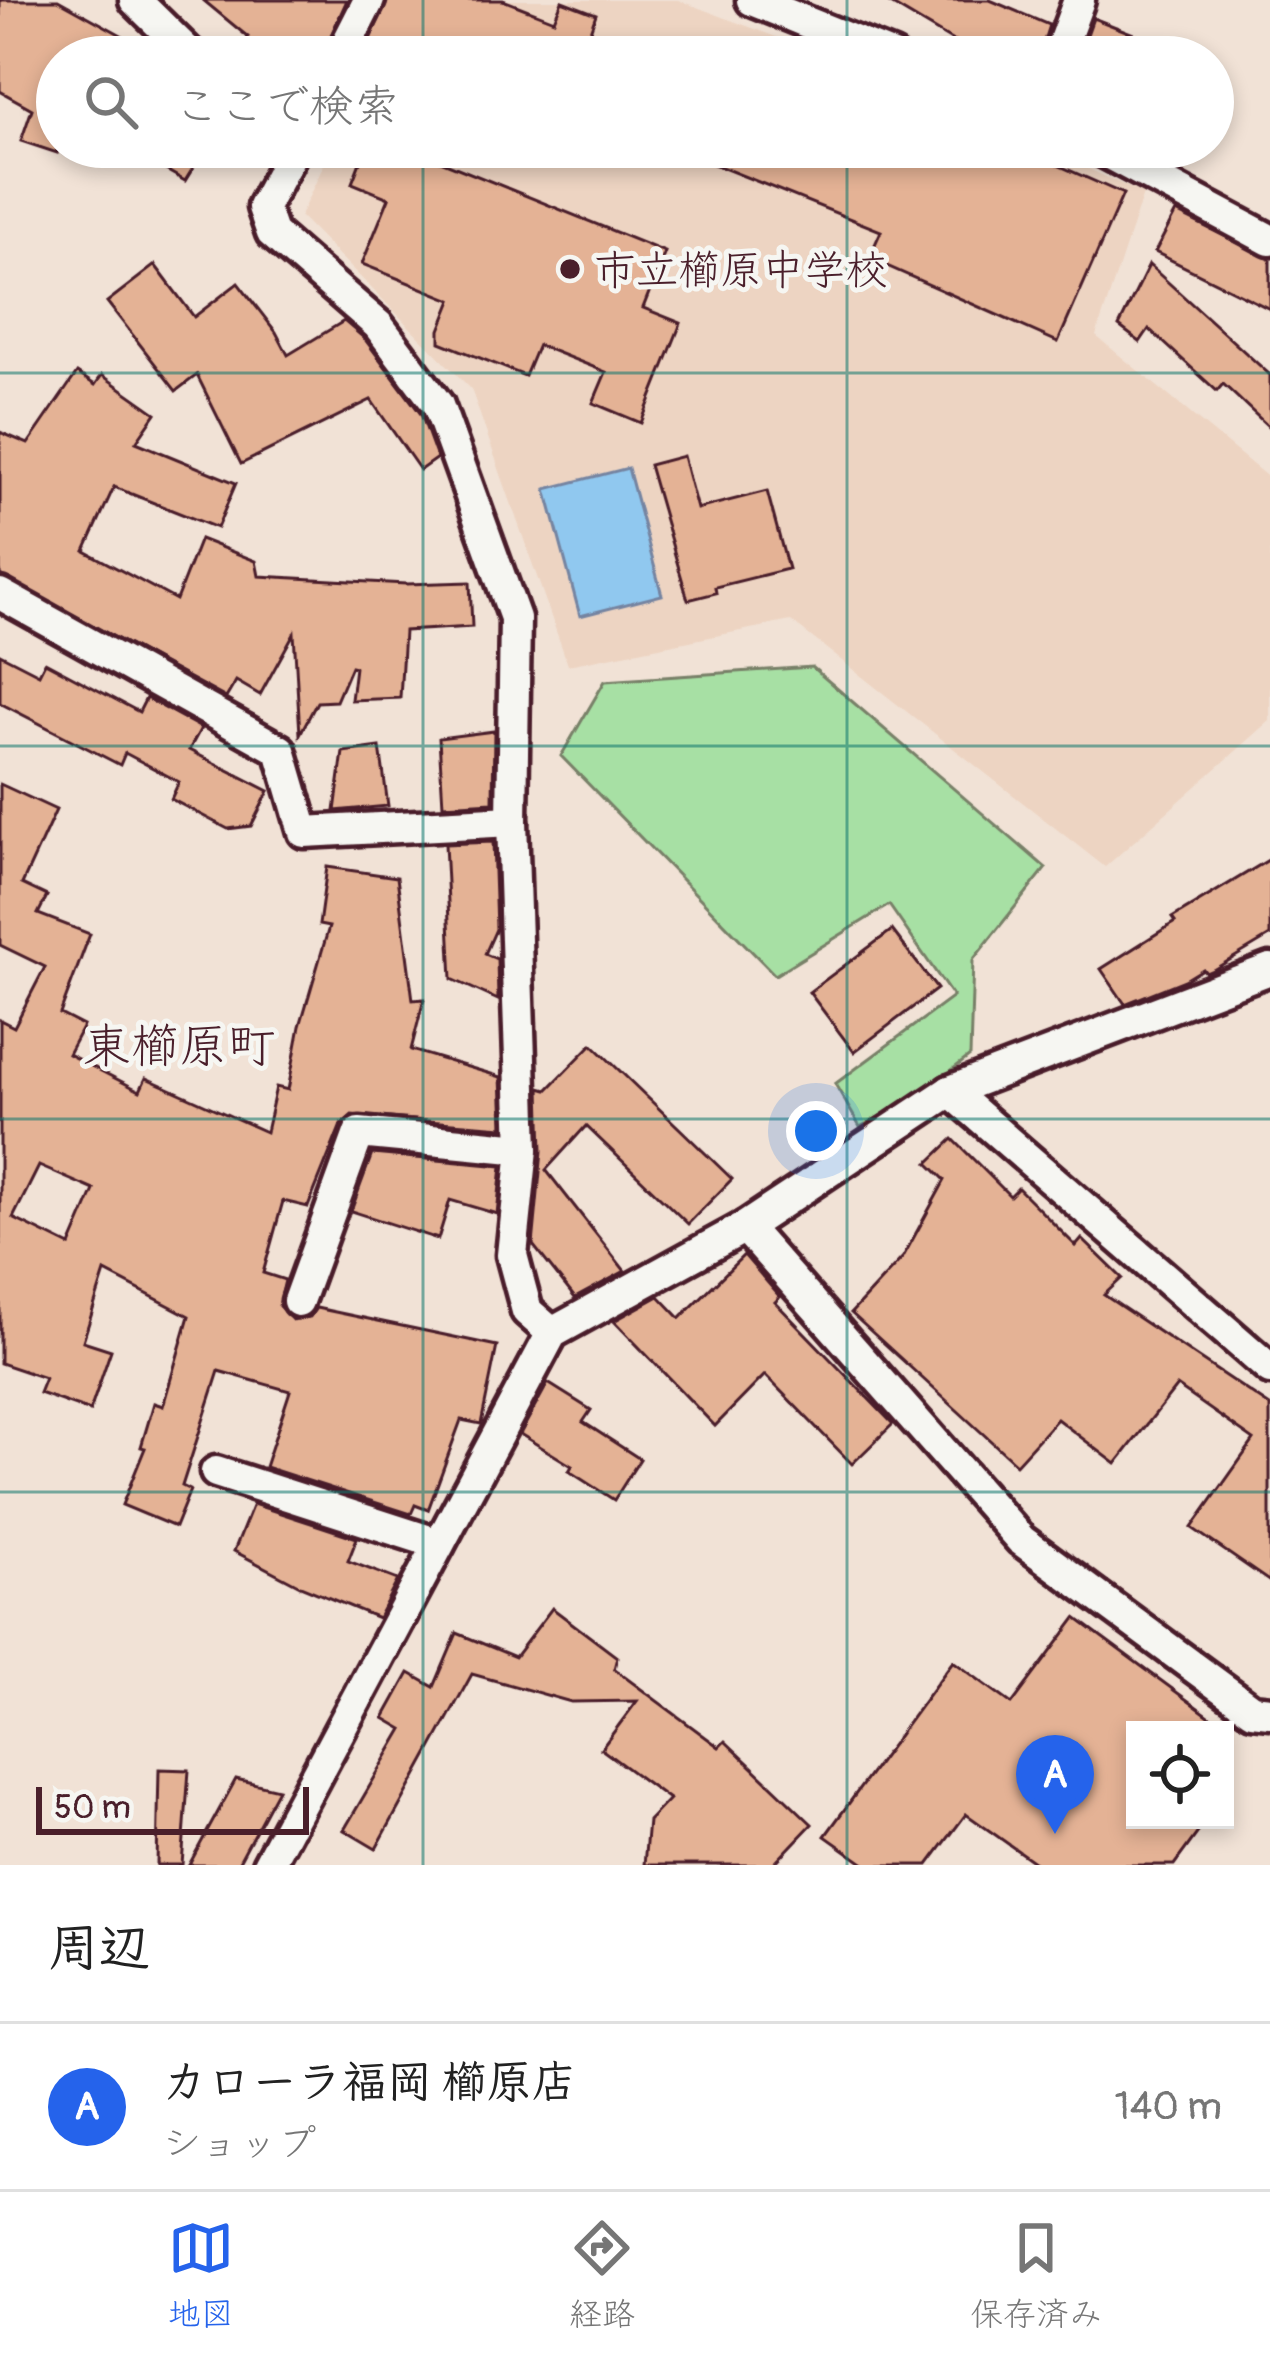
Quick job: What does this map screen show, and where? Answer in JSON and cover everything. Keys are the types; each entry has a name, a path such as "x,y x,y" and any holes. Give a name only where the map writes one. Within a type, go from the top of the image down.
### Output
{"street":[{"path":"135,0 172,36"},
{"path":"351,36 369,0"},
{"path":"752,0 841,36"},
{"path":"1066,36 1079,0"},
{"path":"282,168 263,207 272,233 378,325 437,405 515,618 512,821 523,1149 512,1255 527,1311 552,1333"},
{"path":"1135,168 1270,240"},
{"path":"0,594 280,750 304,832 512,821"},
{"path":"268,1865 552,1333 745,1228 950,1090 1270,969"},
{"path":"950,1090 1270,1369"},
{"path":"298,1300 359,1133 523,1149"},
{"path":"745,1228 1022,1540 1252,1710 1270,1712"},
{"path":"216,1472 439,1544"}],"shaded area":[{"path":"399,0 678,0 773,36 383,36"},
{"path":"322,168 1087,168 1143,194 1096,336 1270,479 1270,721 1105,867 791,621 568,665 471,389 300,216"}],"green space":[{"path":"812,667 1046,868 973,960 970,1056 922,1093 860,1127 835,1084 953,997 889,905 775,975 561,756 605,681"}],"water":[{"path":"628,468 662,595 580,616 546,489"}],"building":[{"path":"0,0 58,0 123,36 36,36 36,146 21,141 32,109 0,91"},
{"path":"203,0 347,0 331,36 247,36"},
{"path":"388,0 503,0 554,20 562,1 596,14 589,34 594,36 372,36"},
{"path":"884,0 990,0 1049,25 1046,36 945,36"},
{"path":"1093,18 1139,36 1087,36"},
{"path":"162,168 193,168 185,181"},
{"path":"358,168 458,168 665,252 643,308 681,323 641,423 593,403 606,372 538,345 525,376 440,342 452,300 362,264 389,198 352,183"},
{"path":"724,168 1064,168 1123,194 1058,342 869,258 881,231"},
{"path":"1176,212 1270,259 1270,309 1155,252"},
{"path":"155,265 194,317 238,283 288,355 344,321 364,338 421,414 437,458 420,470 371,400 241,464 197,375 176,391 107,302"},
{"path":"1149,265 1270,375 1270,428 1223,384 1217,391 1149,329 1140,342 1119,326"},
{"path":"77,373 95,385 102,375 156,413 136,442 236,483 217,528 114,487 85,551 176,600 200,539 256,561 259,576 406,584 470,582 472,627 404,631 400,698 351,700 355,667 351,666 336,701 317,702 300,734 294,633 260,695 236,681 226,698 0,575 0,432 28,444"},
{"path":"683,456 697,509 767,491 788,569 715,587 716,593 688,600 649,465"},
{"path":"0,654 39,674 45,662 139,712 146,698 201,728 189,750 269,791 251,826 228,829 171,799 179,782 125,753 120,765 0,703"},
{"path":"494,731 493,802 443,805 439,738"},
{"path":"380,747 388,806 335,811 343,752"},
{"path":"0,784 56,810 22,884 47,896 38,914 90,934 60,1014 83,1026 68,1054 140,1091 146,1078 266,1132 276,1087 288,1090 300,1026 329,927 319,925 327,867 397,877 413,1000 424,999 411,1050 501,1077 503,1127 352,1115 341,1125 308,1207 283,1201 263,1273 285,1280 279,1306 292,1320 310,1317 316,1308 497,1346 481,1424 461,1420 428,1510 415,1505 411,1514 265,1467 290,1391 219,1371 182,1486 190,1490 175,1527 122,1505 145,1448 141,1447 154,1403 163,1406 189,1316 105,1272 83,1341 111,1350 90,1411 39,1393 45,1378 0,1363 0,1020 14,1027 45,967 0,945","holes":["39,1166 94,1190 70,1246 13,1218"]},
{"path":"493,842 496,929 485,954 497,959 498,1000 452,979 445,844"},
{"path":"1270,859 1270,936 1213,970 1206,973 1203,969 1125,1004 1101,969 1175,922 1172,918"},
{"path":"892,930 937,989 854,1052 809,992"},
{"path":"592,1044 732,1179 688,1224 586,1126 546,1170 625,1271 575,1298 533,1245 542,1151 540,1088 547,1090"},
{"path":"953,1139 1010,1196 1018,1188 1076,1246 1082,1239 1122,1278 1104,1295 1270,1406 1270,1582 1192,1528 1254,1440 1177,1386 1116,1464 1057,1419 1016,1464 851,1313 903,1257 945,1180 928,1163"},
{"path":"372,1154 502,1166 497,1214 450,1200 438,1239 351,1211"},
{"path":"744,1255 780,1297 775,1302 893,1424 852,1464 765,1375 715,1426 614,1321 659,1296 680,1318"},
{"path":"548,1383 591,1410 583,1422 640,1459 614,1500 569,1471 572,1466 520,1434"},
{"path":"253,1504 357,1538 348,1561 398,1580 378,1618 300,1586 234,1551"},
{"path":"552,1608 617,1657 614,1669 719,1747 725,1741 812,1824 773,1865 644,1865 648,1821 669,1799 601,1749 637,1701 571,1702 472,1674 376,1849 344,1830 403,1729 384,1718 409,1673 434,1687 457,1633 515,1657"},
{"path":"1076,1618 1216,1721 1126,1721 1126,1829 1200,1829 1174,1865 1038,1865 966,1814 928,1865 866,1865 825,1836 953,1661 1012,1704"},
{"path":"159,1769 189,1770 182,1865 157,1865"},
{"path":"236,1779 278,1789 237,1865 189,1865"}],"place":[{"name":"市立櫛原中学校","path":"570,269"},
{"name":"カローラ福岡 櫛原店","path":"1055,1834"}],"district":[{"name":"東櫛原町","path":"179,1045"}]}
